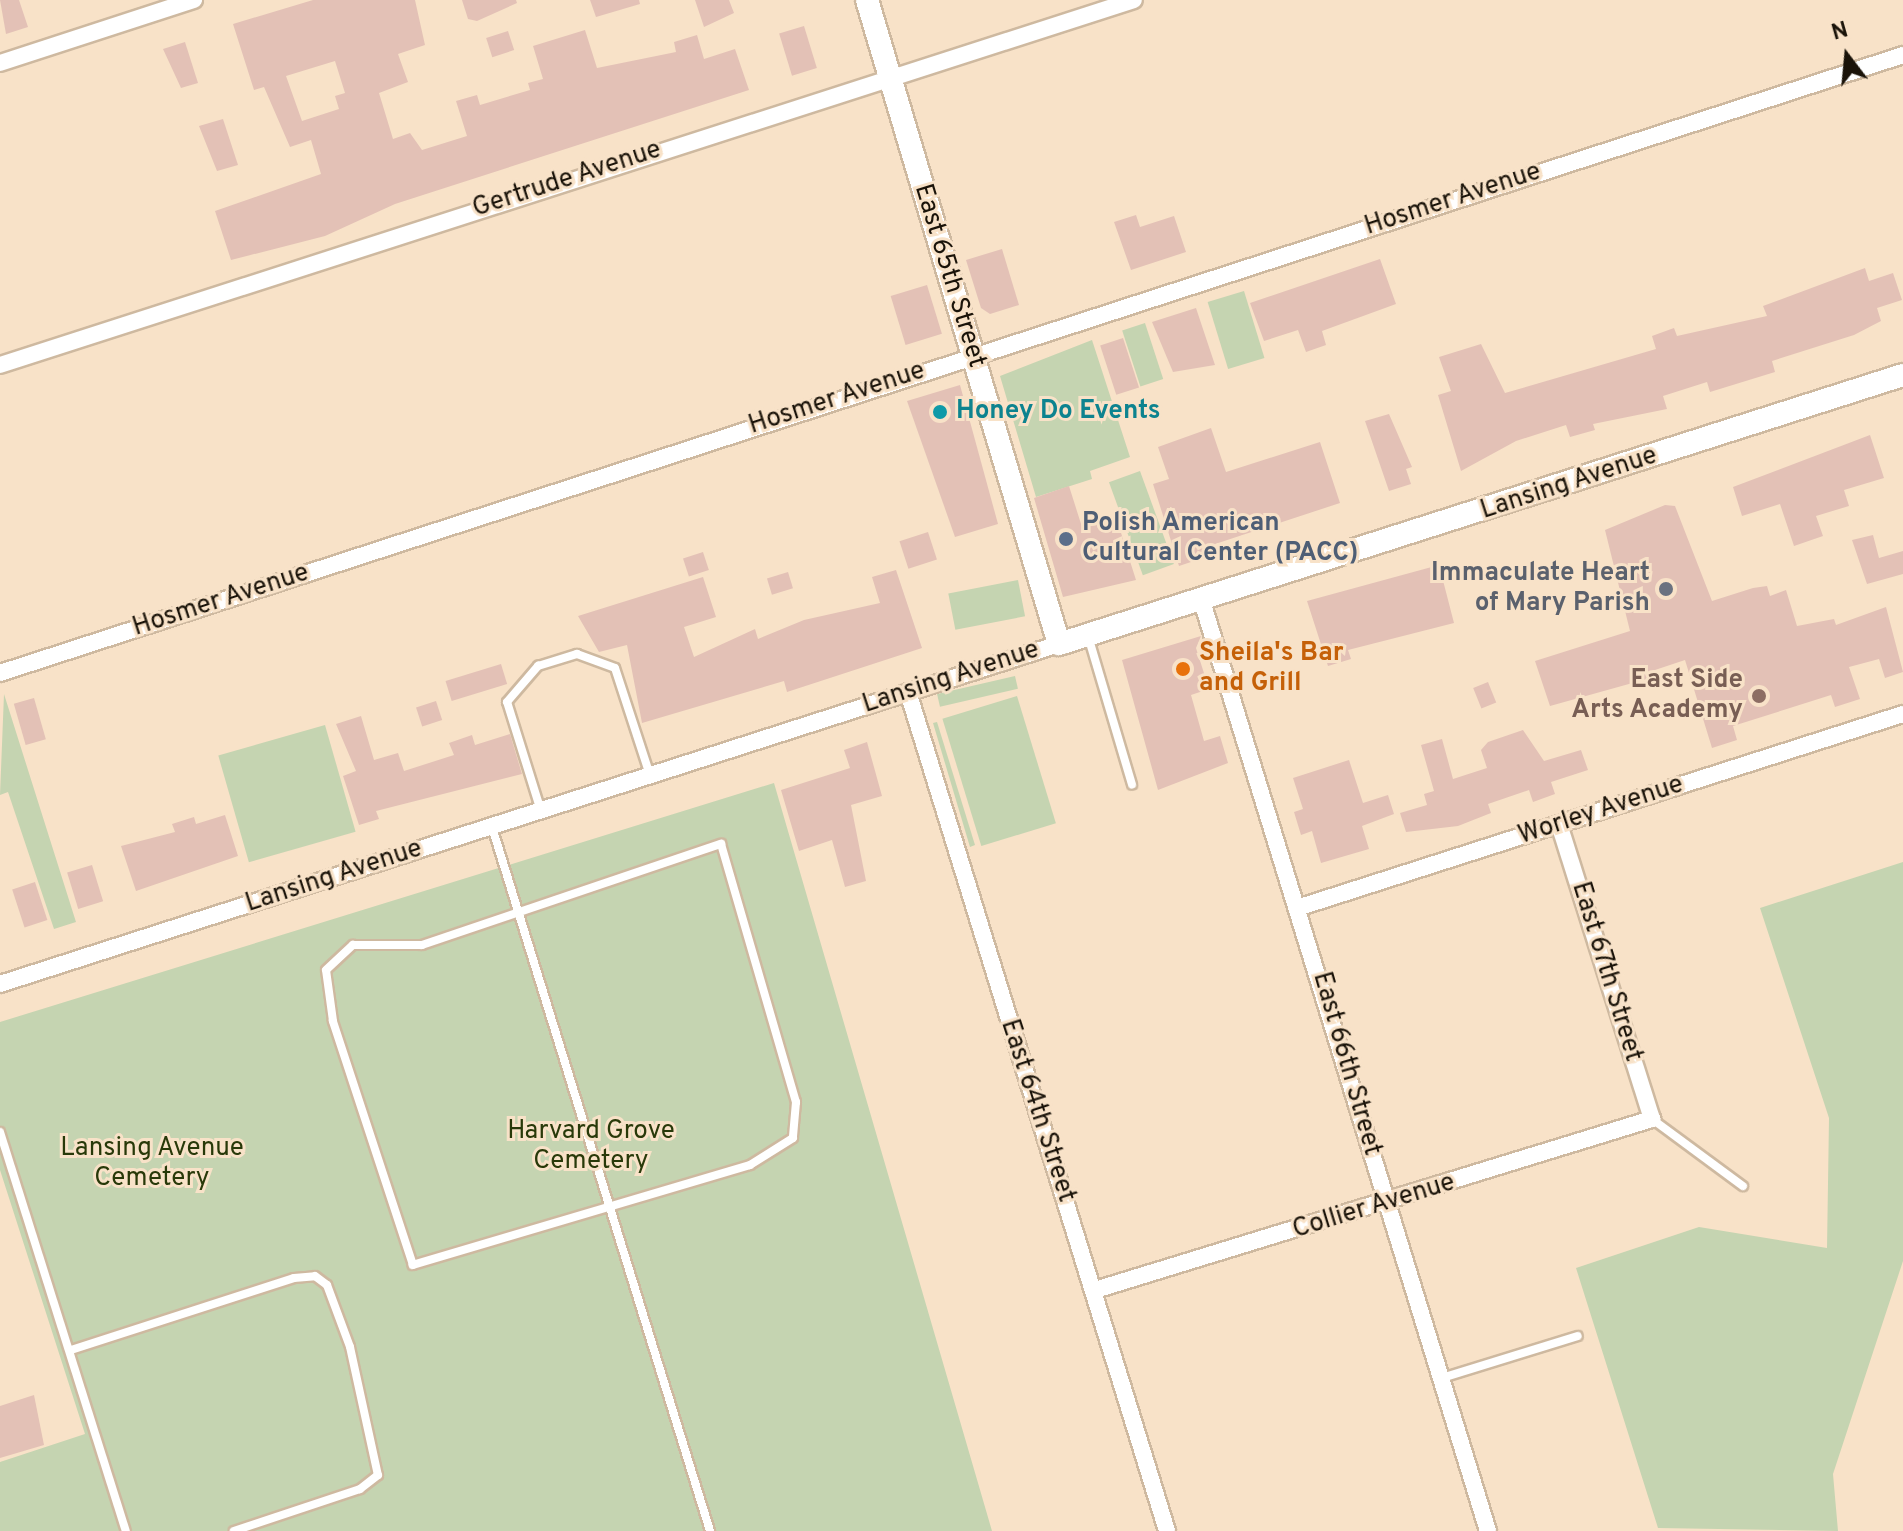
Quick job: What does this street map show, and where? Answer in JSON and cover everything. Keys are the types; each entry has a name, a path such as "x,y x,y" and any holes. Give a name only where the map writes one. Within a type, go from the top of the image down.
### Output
{"street":[{"path":"0,63 194,0"},
{"name":"East 65th Street","path":"867,0 1059,644"},
{"name":"Gertrude Avenue","path":"0,365 1134,0"},
{"name":"Hosmer Avenue","path":"0,673 1903,55"},
{"name":"Lansing Avenue","path":"0,984 1903,375"},
{"name":"East 66th Street","path":"1201,598 1300,907 1488,1531"},
{"name":"East 64th Street","path":"908,692 1167,1531"},
{"name":"Worley Avenue","path":"1300,907 1903,714"},
{"name":"East 67th Street","path":"1559,824 1652,1119"},
{"name":"Collier Avenue","path":"1095,1290 1387,1204 1652,1119"}],"lane":[{"path":"1088,635 1132,785"},
{"path":"541,811 507,702 538,666 577,654 615,668 650,775"},
{"path":"492,827 710,1531"},
{"path":"721,844 730,853 798,1127 784,1147 750,1165 610,1211 413,1265 333,1021 326,970 353,945 422,945 520,913 721,844"},
{"path":"1652,1119 1743,1186"},
{"path":"0,1132 126,1531"},
{"path":"71,1350 294,1278 315,1276 327,1285 350,1347 378,1475 360,1489 234,1531"},
{"path":"1442,1378 1578,1336"}],"green space":[{"path":"1244,291 1264,358 1228,369 1208,302"},
{"path":"1145,323 1163,379 1140,387 1122,330"},
{"path":"1092,340 1130,457 1090,471 1092,479 1036,497 1000,376"},
{"path":"1140,471 1174,564 1143,575 1109,482"},
{"path":"1018,580 1025,616 955,630 948,594"},
{"path":"1015,676 1018,689 940,707 937,694"},
{"path":"4,694 76,922 54,929 8,792 0,795"},
{"path":"1017,696 1056,823 981,846 942,719"},
{"path":"937,722 975,845 970,847 933,723"},
{"path":"325,725 356,832 249,862 218,756"},
{"name":"Harvard Grove Cemetery","path":"774,783 992,1531 0,1531 0,1462 85,1434 0,1170 0,1022"},
{"path":"1903,862 1903,1261 1833,1474 1838,1531 1658,1528 1576,1268 1699,1227 1827,1248 1829,1118 1760,908"}],"building":[{"path":"0,0 19,0 28,27 6,34"},
{"path":"313,0 415,0 425,45 398,54 408,82 379,93 393,139 410,133 422,150 467,136 456,101 477,95 480,105 530,90 528,83 543,79 533,46 585,30 597,68 676,52 674,42 697,35 704,59 735,49 749,90 395,204 325,236 231,260 215,211 321,174 311,140 290,147 264,87 254,90 233,24","holes":["335,61 345,93 335,96 339,109 302,121 286,76"]},
{"path":"462,0 516,0 517,3 477,21 468,19"},
{"path":"590,0 639,0 640,4 596,17"},
{"path":"695,0 729,0 734,13 704,27"},
{"path":"804,26 817,68 792,76 779,34"},
{"path":"508,31 514,50 492,57 486,38"},
{"path":"185,42 198,83 181,88 163,49"},
{"path":"223,119 238,165 217,171 199,126"},
{"path":"1136,215 1140,227 1174,216 1186,252 1131,270 1114,222"},
{"path":"1002,249 1019,305 990,314 981,308 966,260"},
{"path":"1380,259 1396,304 1322,331 1326,345 1306,352 1298,330 1264,341 1250,303"},
{"path":"1865,268 1869,281 1893,273 1902,300 1877,308 1881,321 1854,335 1772,361 1775,372 1710,392 1707,382 1663,396 1667,409 1593,424 1595,430 1570,437 1566,425 1516,441 1461,471 1438,395 1451,391 1439,357 1481,344 1505,393 1656,349 1652,336 1674,328 1677,336 1767,316 1763,306"},
{"path":"927,285 942,334 906,345 891,296"},
{"path":"1196,308 1215,365 1173,372 1152,322"},
{"path":"1123,338 1139,387 1116,395 1100,345"},
{"path":"960,385 998,524 955,537 907,401"},
{"path":"1389,414 1412,467 1406,469 1411,484 1389,491 1365,421"},
{"path":"1211,428 1226,472 1320,442 1340,503 1203,548 1206,557 1179,566 1153,484 1169,479 1158,447"},
{"path":"1870,435 1884,478 1844,490 1849,506 1816,516 1823,536 1794,546 1780,504 1742,516 1733,487"},
{"name":"Polish American Cultural Center (PACC)","path":"1069,486 1082,527 1116,517 1136,580 1063,597 1034,498"},
{"path":"1665,505 1675,506 1712,601 1753,588 1767,586 1770,596 1786,590 1797,626 1834,619 1836,625 1886,607 1903,672 1885,678 1879,659 1849,667 1860,699 1835,707 1831,695 1733,726 1737,740 1712,748 1685,660 1652,671 1654,677 1550,706 1535,661 1630,631 1605,530"},
{"path":"928,532 937,560 908,569 899,541"},
{"path":"1873,535 1879,558 1903,551 1903,574 1867,584 1852,540"},
{"path":"703,552 709,570 689,577 683,558"},
{"path":"1439,565 1454,623 1348,650 1351,659 1328,666 1307,601"},
{"path":"896,570 922,648 787,692 784,681 642,723 627,645 599,652 578,616 703,577 716,617 684,627 694,657 755,629 758,639 804,620 880,603 872,577"},
{"path":"788,572 793,588 772,595 767,578"},
{"path":"1201,636 1196,648 1209,689 1191,695 1204,741 1220,736 1228,763 1158,790 1122,660"},
{"path":"501,664 507,684 452,701 446,681"},
{"path":"1488,682 1496,702 1481,708 1473,688"},
{"path":"34,698 46,739 26,745 14,704"},
{"path":"436,701 442,720 422,727 416,707"},
{"path":"361,716 374,760 398,753 404,771 454,755 449,743 472,735 475,745 510,734 522,774 376,811 379,819 359,825 343,776 356,771 336,724"},
{"path":"1523,730 1544,761 1581,750 1588,770 1551,782 1555,794 1533,802 1529,790 1488,804 1491,813 1458,826 1406,832 1400,813 1427,805 1424,794 1434,791 1421,745 1442,739 1453,779 1487,768 1481,750 1488,742"},
{"path":"867,742 882,796 851,805 866,881 845,887 832,840 799,851 781,790 850,768 844,750"},
{"path":"1349,760 1363,803 1388,795 1394,814 1362,826 1369,849 1321,863 1312,831 1301,835 1294,812 1303,809 1293,778"},
{"path":"225,815 238,856 136,891 121,846 175,832 172,824 194,817 196,824"},
{"path":"92,865 103,901 78,909 67,873"},
{"path":"35,882 47,920 25,927 12,889"},
{"path":"34,1395 44,1445 0,1458 0,1406"}],"place":[{"name":"Honey Do Events","path":"940,412"},
{"name":"Polish American Cultural Center (PACC)","path":"1066,539"},
{"name":"Immaculate Heart of Mary Parish","path":"1666,589"},
{"name":"Sheila's Bar and Grill","path":"1183,669"},
{"name":"East Side Arts Academy","path":"1759,696"}],"park label":[{"name":"Lansing Avenue Cemetery","path":"152,1164"}]}
